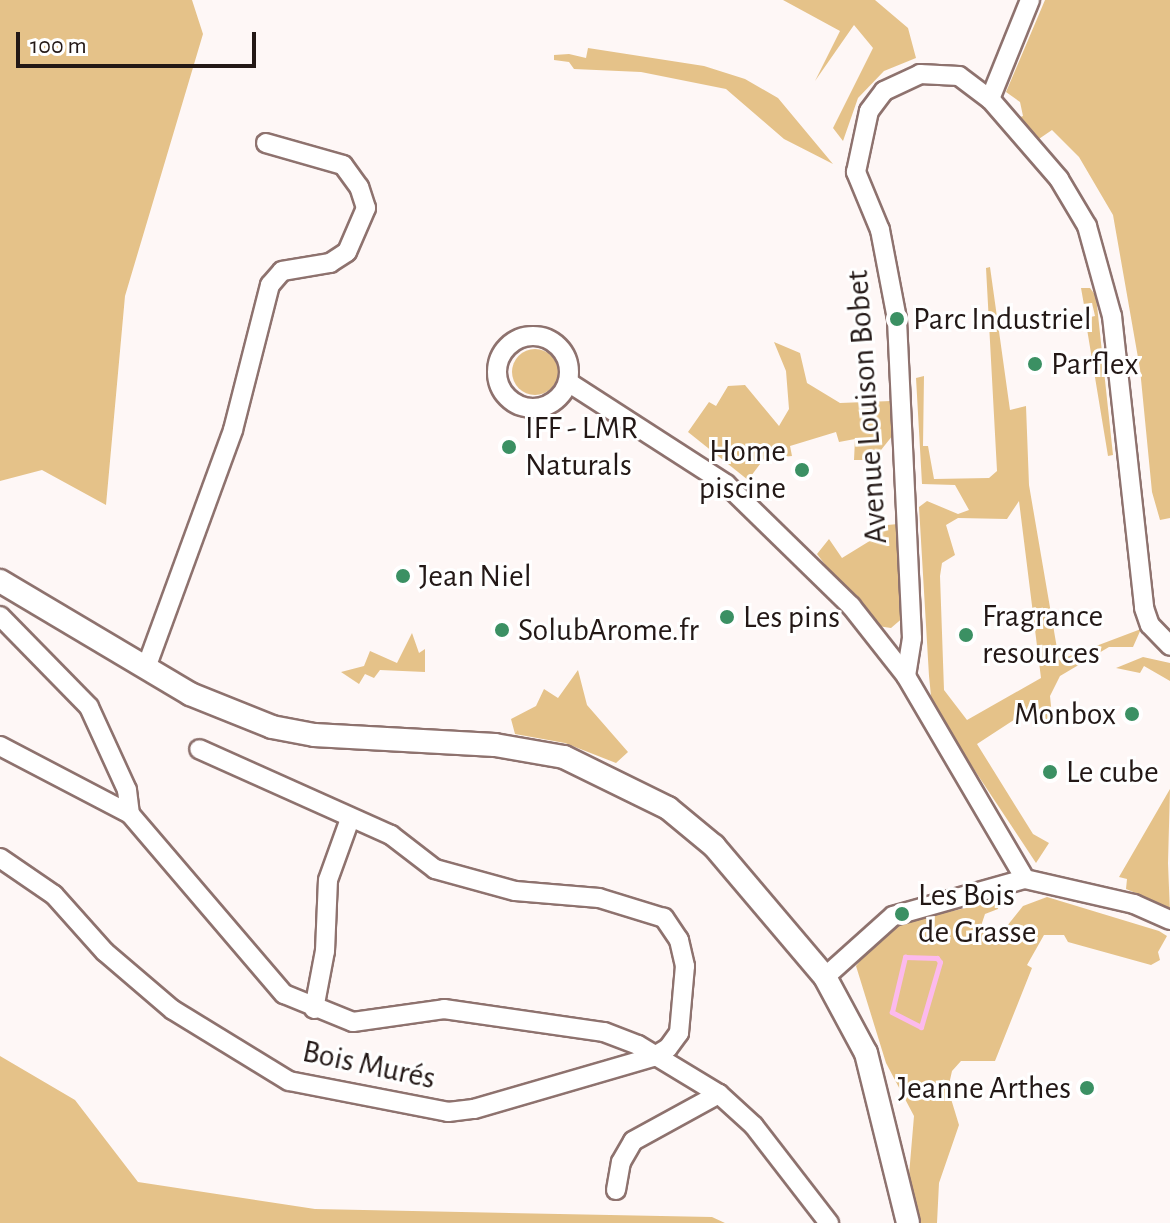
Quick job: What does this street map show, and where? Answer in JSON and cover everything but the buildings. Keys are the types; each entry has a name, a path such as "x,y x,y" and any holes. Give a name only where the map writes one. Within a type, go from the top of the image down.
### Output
{"street":[{"path":"990,99 1030,0"},
{"name":"Avenue Louison Bobet","path":"906,676 912,638 897,319 880,230 856,172 861,133 884,91 920,74 959,76 990,99 1059,179 1087,226 1112,316 1144,608 1150,625 1170,646"},
{"path":"146,668 233,430 270,285 282,271 330,263 347,252 366,208 359,187 343,165 266,143"},
{"path":"519,339 551,340 566,359 568,382 547,406 531,409 503,393 498,362 519,339"},
{"path":"568,382 726,484 851,606 906,676 1025,879"},
{"path":"0,581 190,694 272,727 314,735 495,745 564,757 618,780 668,808 714,846 825,977 866,1053 908,1223"},
{"name":"Bois Murés","path":"0,616 89,707 127,790 130,814"},
{"name":"Bois Murés","path":"0,746 130,814 263,975 284,994 314,1009 353,1022 444,1009 604,1032 719,1094 754,1126 829,1223"},
{"path":"199,749 391,835 435,869 515,891 599,898 664,918 679,940 686,992 679,1033 668,1048 653,1057"},
{"name":"Bois Murés","path":"314,1009 325,951 328,880 350,819"},
{"name":"Bois Murés","path":"0,858 54,895 105,952 173,1010 289,1081 448,1112 653,1057"},
{"path":"825,977 893,916 1025,879 1134,904 1170,920"},
{"path":"616,1190 621,1162 633,1141 719,1094"}],"shaded area":[{"path":"0,0 192,0 203,34 125,296 106,505 42,470 0,481"},
{"path":"783,0 875,0 908,28 916,58 884,71 858,98 843,141 833,128 873,48 854,25 815,81 840,31"},
{"path":"1045,0 1170,0 1170,518 1160,520 1152,492 1140,369 1113,215 1079,157 1052,130 1033,143 1010,121 1023,116 1020,102 1006,92"},
{"path":"588,48 704,66 745,79 778,98 833,164 784,139 726,89 641,72 574,69 569,62 554,60 554,55 569,54 586,58"},
{"path":"990,267 1010,410 1026,406 1029,485 1059,660 1141,629 1133,647 1109,647 1060,676 1050,696 1052,716 1046,720 1035,706 977,744 1033,834 1049,843 1036,863 932,706 929,676 919,507 927,501 958,514 969,510 955,485 922,484 916,378 924,376 923,446 928,446 934,479 989,478 997,471 986,268","holes":["1019,501 1041,678 967,720 944,690 940,576 942,563 955,555 946,525 958,518 1007,519"]},
{"path":"1081,288 1090,288 1096,296 1113,455 1108,456 1086,323 1086,318 1095,316 1092,303 1084,305"},
{"path":"774,342 800,353 807,383 840,403 891,401 893,435 873,460 854,460 855,439 839,442 836,432 790,446 792,456 782,457 772,448 748,480 688,432 709,402 716,406 728,386 745,385 779,426 789,409 786,371"},
{"path":"535,349 551,356 558,372 551,388 535,395 519,388 512,372 519,356"},
{"path":"898,524 905,616 891,628 871,625 817,554 829,539 842,558 881,534 877,526"},
{"path":"412,633 419,653 425,649 425,672 380,670 374,678 365,674 359,684 341,672 364,666 370,651 397,663"},
{"path":"1143,657 1170,663 1170,681 1144,666 1140,673 1116,668"},
{"path":"578,670 587,705 628,752 616,763 565,743 515,734 511,719 536,706 544,689 558,698"},
{"path":"1170,789 1170,913 1145,905 1143,896 1126,889 1127,879 1119,877"},
{"path":"1047,897 1159,931 1167,936 1158,952 1160,960 1151,965 1068,942 1064,935 1044,935 1027,965 1032,968 995,1061 961,1061 952,1071 948,1089 959,1125 939,1183 937,1223 915,1223 909,1175 914,1116 886,1063 856,966 880,936 910,920 999,901 998,909 985,914 981,926 995,941 1023,906"},
{"path":"0,1056 75,1100 138,1182 315,1209 712,1217 725,1223 0,1223"}],"waterway":[{"path":"905,957 937,958 940,962 921,1027 892,1012 905,957"}],"place":[{"name":"Parc Industriel","path":"897,319"},
{"name":"Parflex","path":"1035,364"},
{"name":"IFF - LMR Naturals","path":"509,447"},
{"name":"Home piscine","path":"802,470"},
{"name":"Jean Niel","path":"403,576"},
{"name":"Les pins","path":"727,617"},
{"name":"SolubArome.fr","path":"502,630"},
{"name":"Fragrance resources","path":"966,635"},
{"name":"Monbox","path":"1132,714"},
{"name":"Le cube","path":"1050,772"},
{"name":"Les Bois de Grasse","path":"902,914"},
{"name":"Jeanne Arthes","path":"1087,1088"}]}
